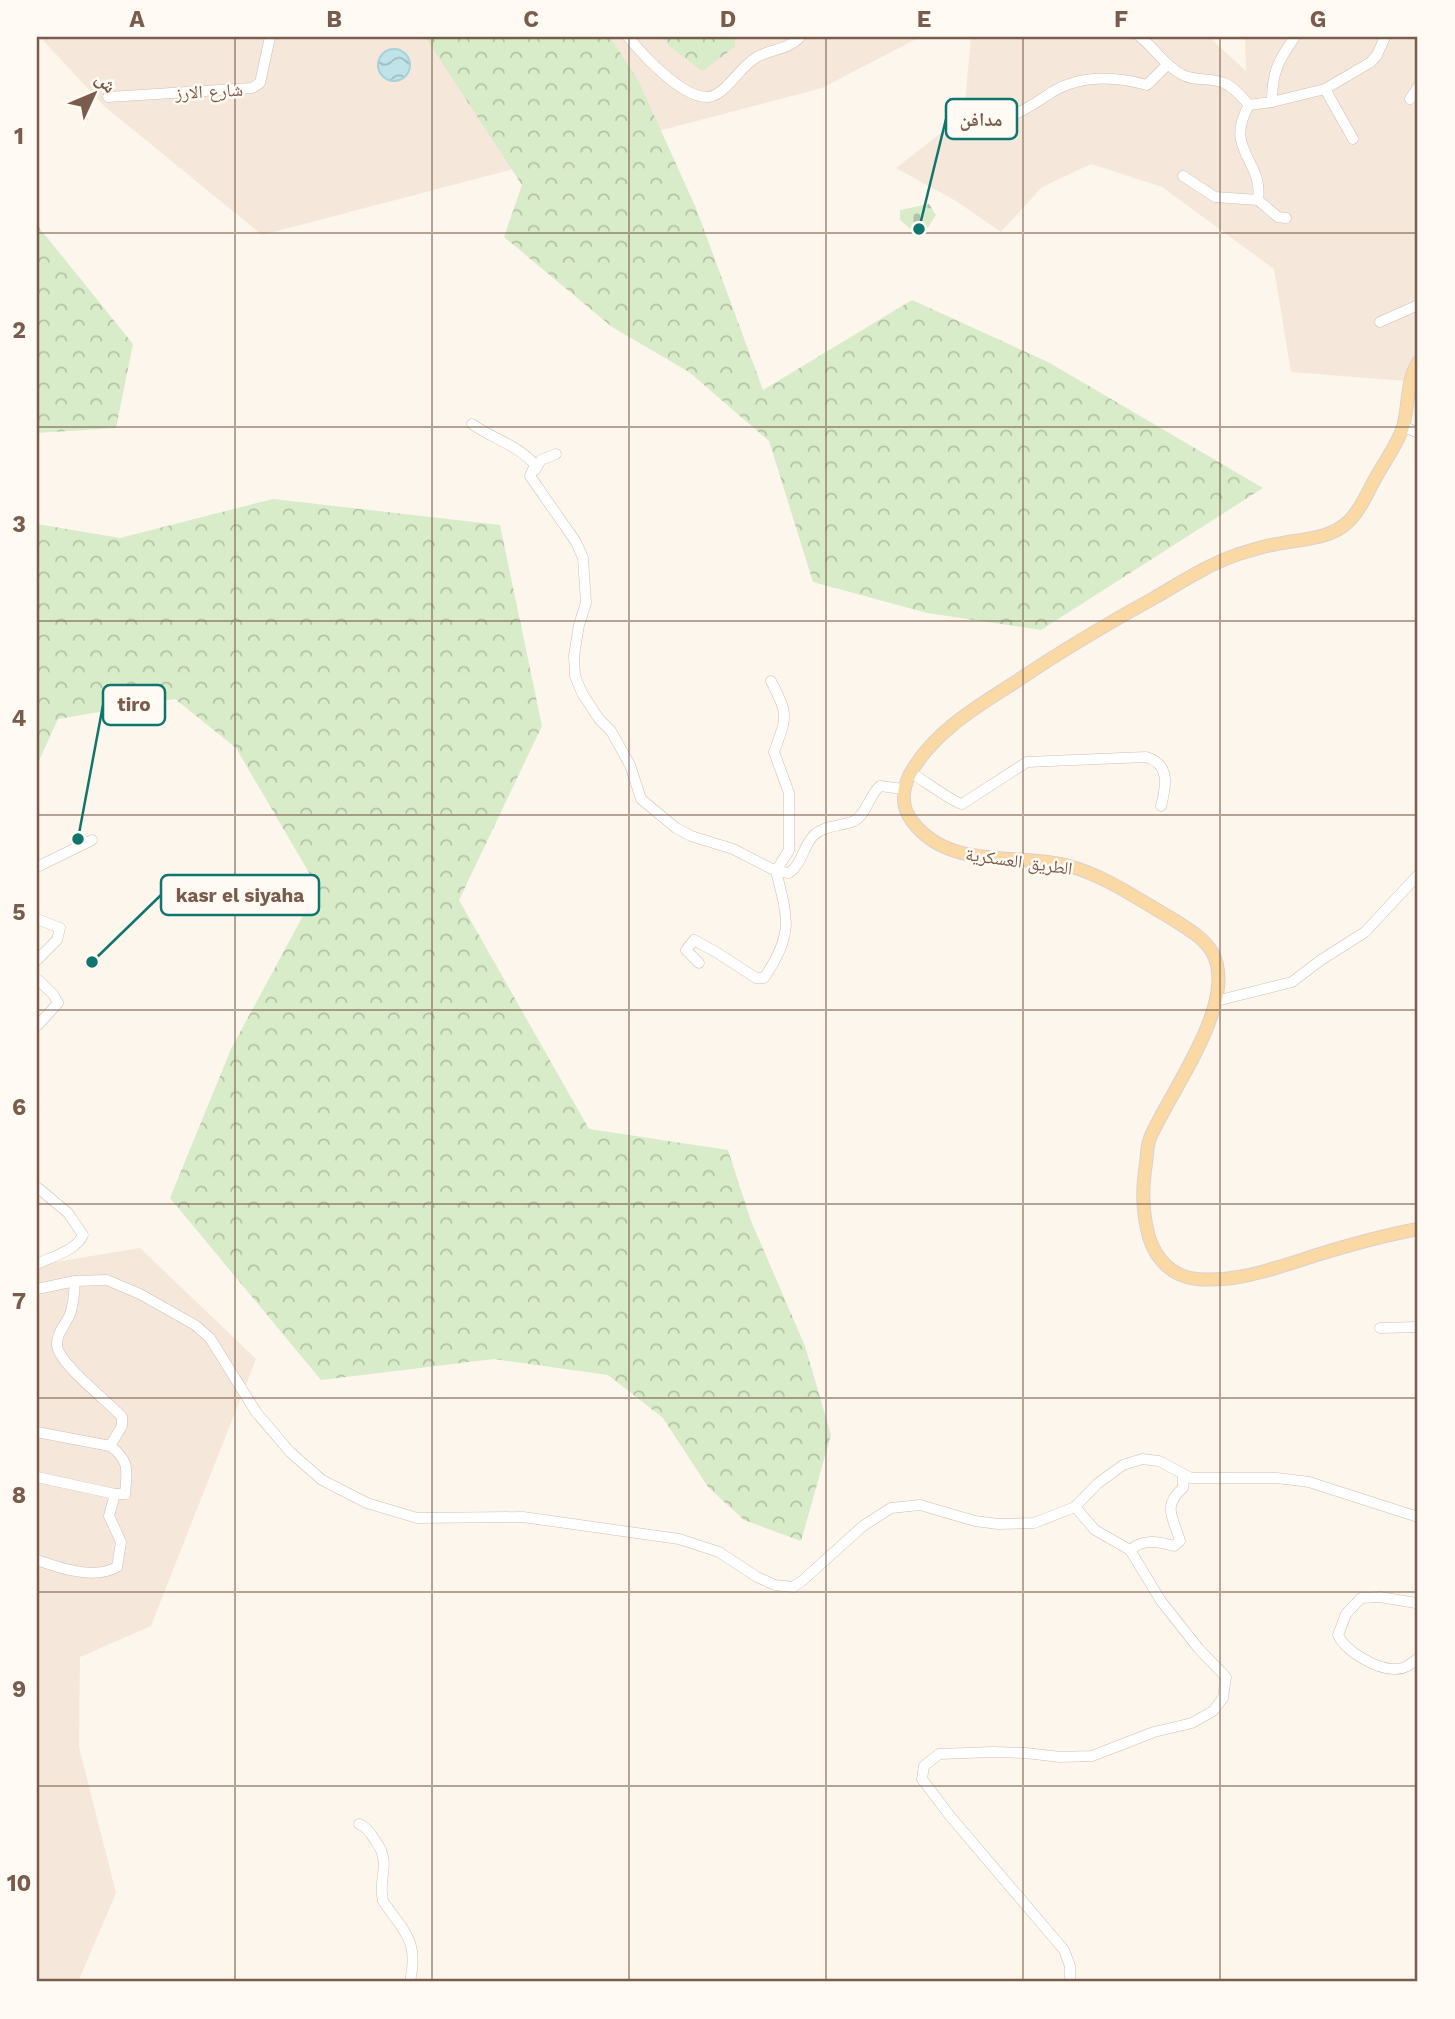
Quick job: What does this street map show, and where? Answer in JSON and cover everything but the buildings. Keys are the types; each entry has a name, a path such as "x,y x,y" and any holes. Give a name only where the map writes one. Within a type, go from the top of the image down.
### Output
{"main road":[{"path":"903,789 931,746 970,712 1054,656 1233,556 1275,544 1320,537 1348,523 1358,510 1403,426 1413,371 1418,362"},
{"name":"الطريق العسكرية","path":"903,789 906,813 920,831 938,844 973,856 1032,860 1078,869 1106,881 1193,932 1206,944 1217,965 1219,985 1216,1001 1201,1042 1168,1100 1149,1141 1142,1186 1143,1211 1151,1242 1162,1262 1176,1273 1189,1278 1231,1277 1264,1272 1371,1238 1418,1228"}],"street":[{"name":"شارع الارز","path":"108,97 252,88 260,83 270,37"},
{"path":"628,37 658,68 684,89 700,97 717,95 757,57 788,46 800,37"},
{"path":"1140,37 1167,65 1184,76 1223,82 1237,91 1249,105"},
{"path":"1272,102 1272,80 1276,68 1295,37"},
{"path":"1249,105 1325,89 1371,62 1385,37"},
{"path":"980,108 989,120 1008,117 1034,106 1065,86 1086,79 1120,78 1147,85 1167,65"},
{"path":"1410,99 1418,87"},
{"path":"1325,89 1353,139"},
{"path":"1249,105 1239,129 1241,145 1253,166 1260,190 1258,200"},
{"path":"1183,176 1215,197 1258,200 1278,217 1286,218"},
{"path":"1380,322 1418,305"},
{"path":"472,424 489,436 523,452 535,465 530,476"},
{"path":"1403,426 1418,433"},
{"path":"530,476 541,460 556,454"},
{"path":"530,476 576,542 583,558 586,603 574,656 575,676 582,693 599,719 611,731 630,765 641,799 676,828 691,836 733,849 776,871 789,873 813,836 821,830 853,821 878,788 885,785 903,789"},
{"path":"699,963 686,950 694,940 756,978 764,978 775,962 787,931 776,871 789,850 789,793 774,752 786,720 784,706 771,681"},
{"path":"911,773 943,793 952,802 962,804 1027,762 1146,757 1156,761 1164,769 1166,788 1161,806"},
{"path":"37,867 92,839"},
{"path":"1216,1001 1292,982 1366,932 1418,875"},
{"path":"37,919 60,928 57,940 37,961"},
{"path":"37,979 54,994 58,1003 37,1026"},
{"path":"37,1187 68,1213 83,1235 82,1240 69,1249 37,1264"},
{"path":"37,1289 75,1281 107,1280 139,1294 195,1325 210,1338 220,1352 256,1412 307,1469 358,1499 416,1518 523,1517 679,1539 719,1552 766,1581 793,1587 814,1572 863,1526 891,1508 920,1505 975,1521 1022,1525 1046,1520 1075,1507 1097,1484 1132,1460 1159,1461 1198,1479 1277,1478 1309,1482 1418,1517"},
{"path":"75,1281 71,1312 60,1333 57,1348 69,1366 122,1417 122,1426 110,1446"},
{"path":"1380,1328 1418,1326"},
{"path":"37,1432 110,1446 125,1461 125,1494 37,1476"},
{"path":"1130,1550 1138,1543 1158,1541 1174,1546 1180,1541 1175,1521 1169,1511 1170,1503 1183,1489 1183,1474"},
{"path":"37,1560 57,1567 83,1571 109,1571 117,1567 121,1542 110,1516 115,1494"},
{"path":"1070,1982 1070,1966 1064,1950 950,1816 922,1779 924,1766 939,1754 992,1752 1060,1757 1092,1756 1154,1731 1192,1723 1213,1711 1223,1698 1226,1677 1199,1649 1161,1601 1130,1550 1095,1530 1075,1507"},
{"path":"1416,1603 1380,1597 1361,1598 1346,1614 1338,1635 1342,1642 1366,1659 1389,1669 1404,1668 1418,1658"},
{"path":"359,1824 364,1825 383,1851 385,1870 381,1894 413,1949 414,1964 410,1982"}],"shaded area":[{"path":"40,37 920,37 822,88 262,235 104,106"},
{"path":"971,37 1209,37 1246,71 1245,37 1418,37 1418,382 1291,372 1274,269 1162,187 1091,164 1042,187 1001,232 956,201 896,168 964,115"},
{"path":"140,1248 256,1359 151,1626 80,1657 79,1747 116,1893 78,1982 37,1982 37,1265"}],"green space":[{"path":"425,37 610,37 638,80 696,208 763,390 912,300 1048,362 1263,488 1041,630 927,613 813,582 769,441 689,372 612,327 504,237 522,185"},
{"path":"664,37 735,37 735,47 702,71 668,45"},
{"path":"929,204 936,215 921,238 900,220 900,210"},
{"path":"37,225 133,344 116,428 37,433"},
{"path":"273,499 500,525 542,726 459,900 589,1129 728,1150 751,1221 805,1346 831,1435 801,1541 744,1520 708,1487 663,1418 608,1375 494,1359 321,1380 170,1198 231,1049 318,888 236,748 175,699 58,719 37,765 37,524 120,538"}],"water":[{"path":"394,49 406,53 410,65 406,77 394,81 382,77 378,65 382,53"}],"place":[{"name":"مدافن","path":"919,229"},
{"name":"tiro","path":"78,839"},
{"name":"kasr el siyaha","path":"92,962"}]}
